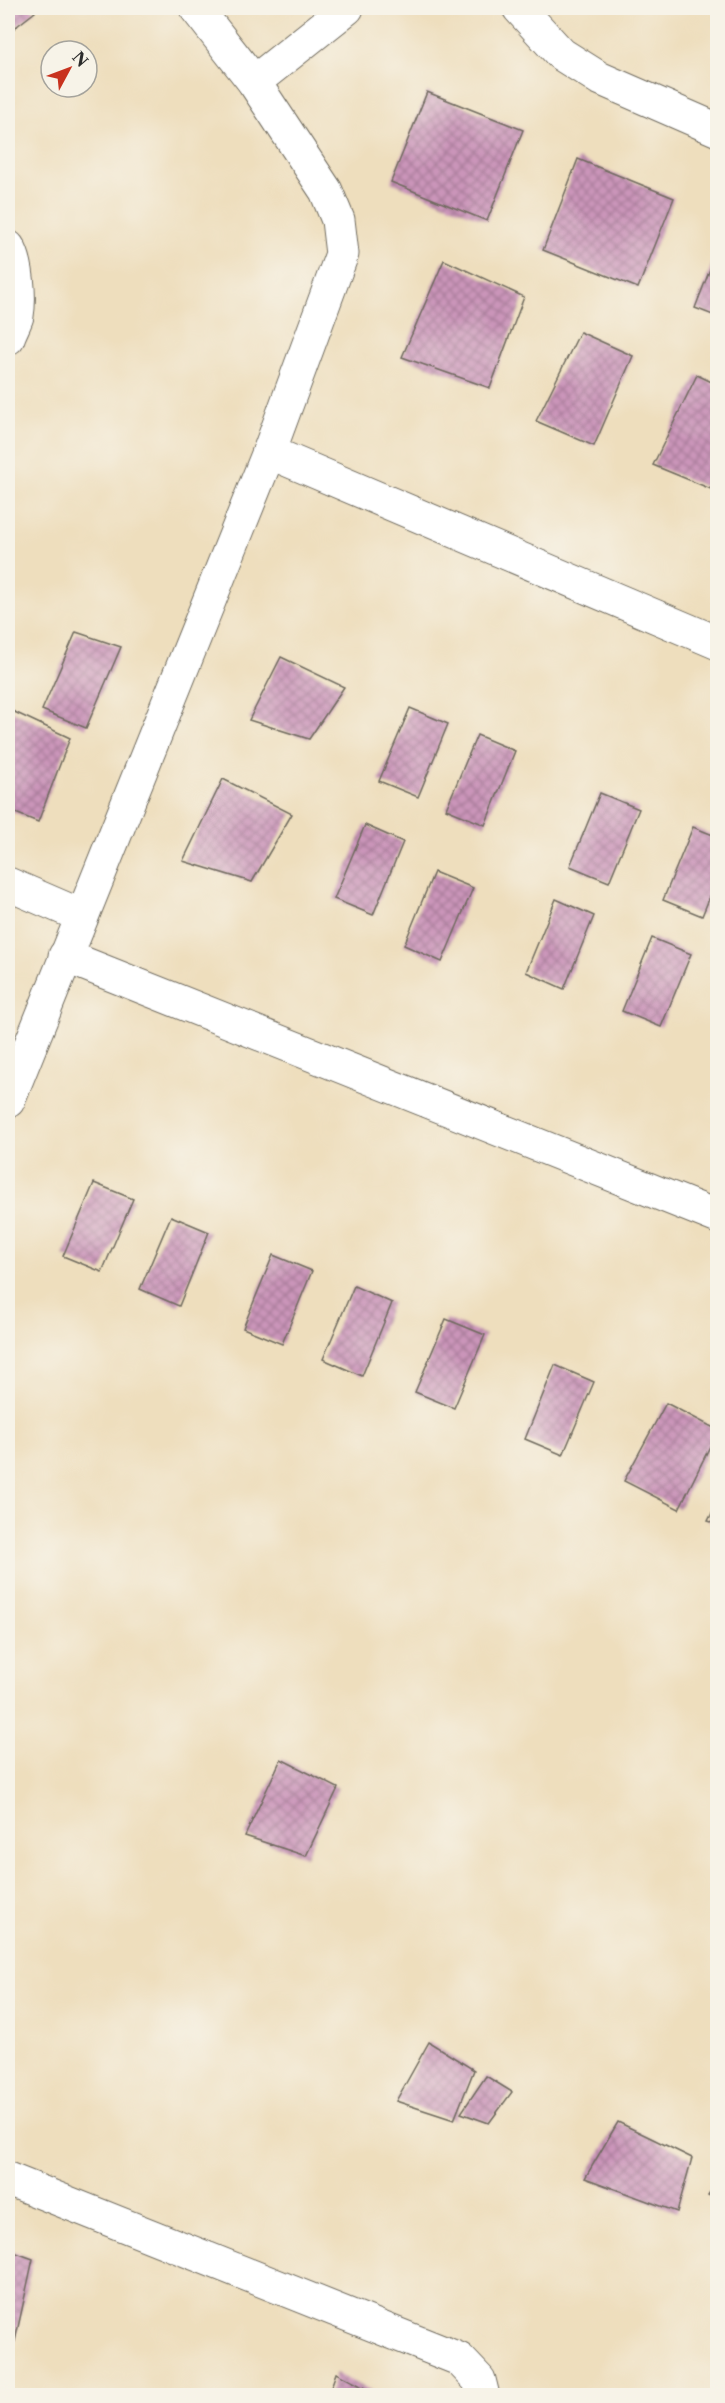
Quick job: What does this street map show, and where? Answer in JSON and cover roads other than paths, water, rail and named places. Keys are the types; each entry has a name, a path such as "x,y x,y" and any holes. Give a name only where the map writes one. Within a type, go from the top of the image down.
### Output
{"street":[{"path":"8,1101 269,452 342,254 338,220 326,191 255,82 196,8"},
{"path":"255,82 347,8"},
{"path":"519,8 561,54 599,78 717,130"},
{"path":"8,247 17,270 10,326"},
{"path":"269,452 717,643"},
{"path":"8,884 82,916"},
{"path":"65,956 717,1217"},
{"path":"8,2179 459,2359 479,2380 483,2396"}]}
